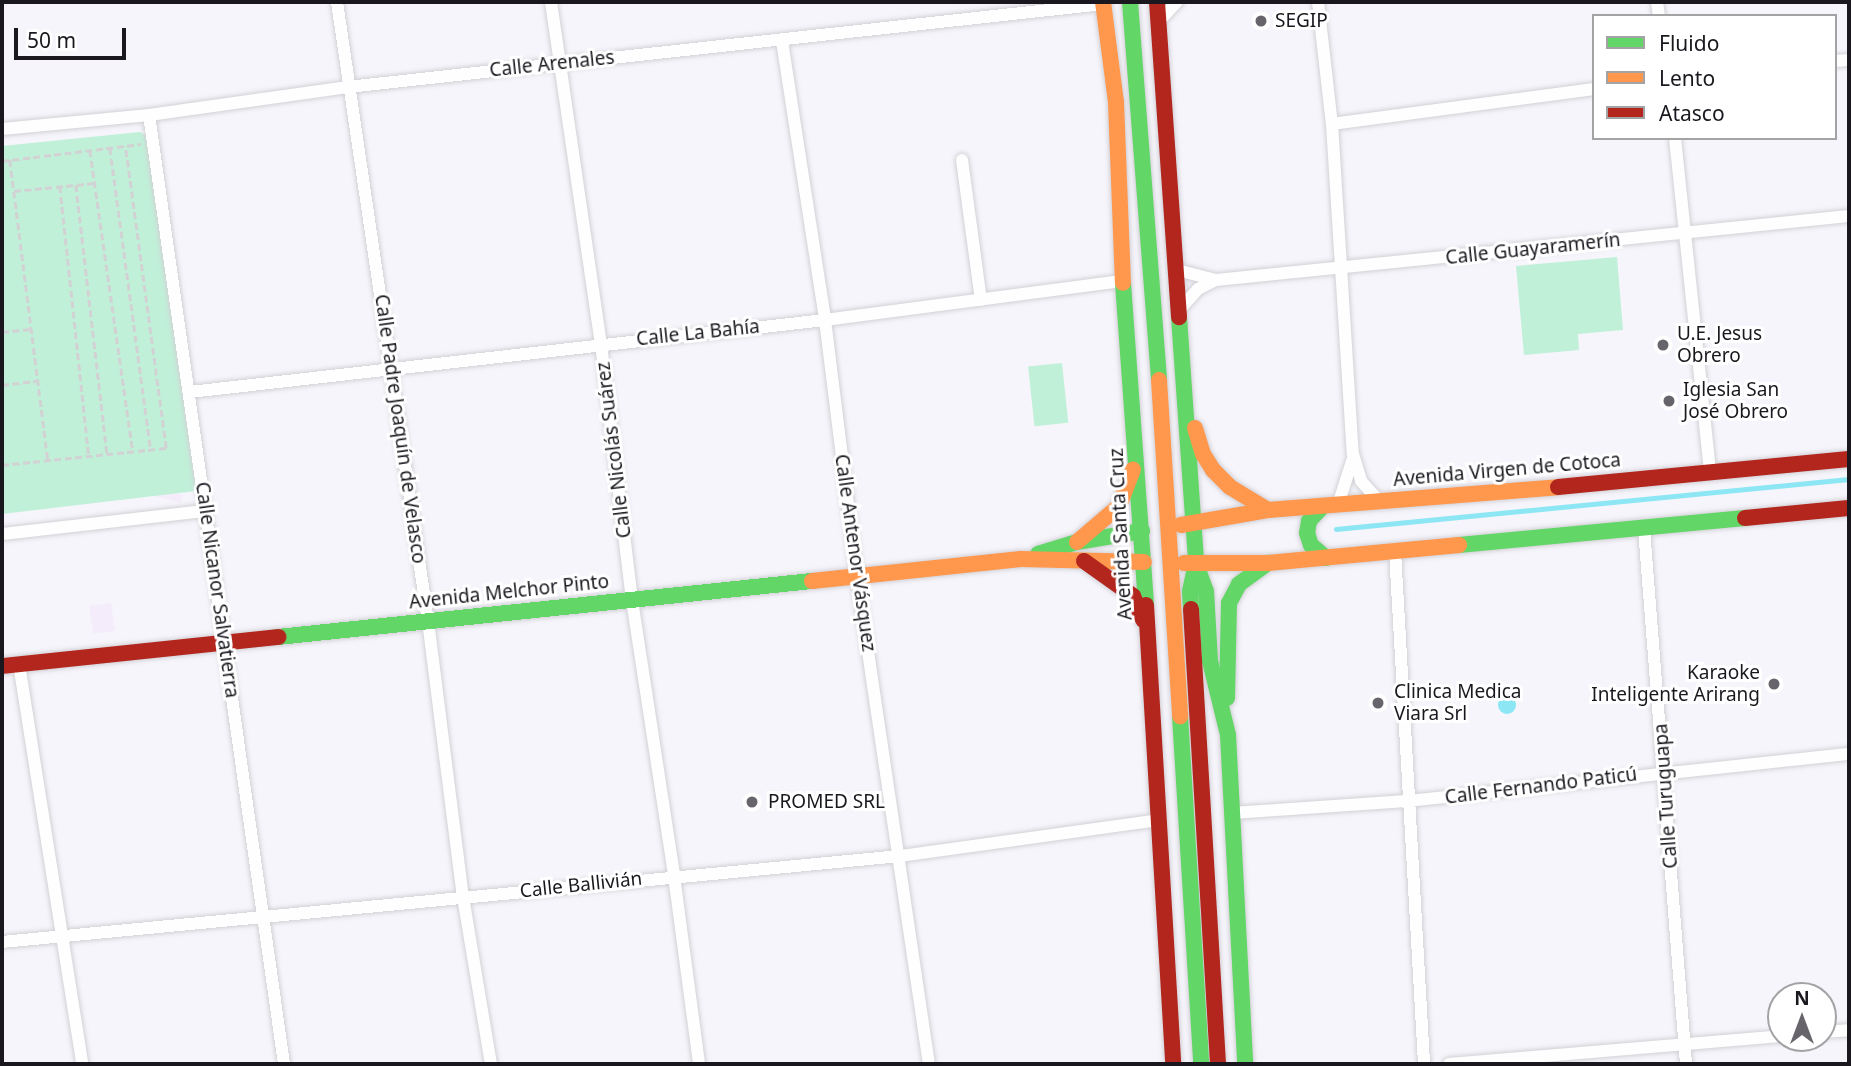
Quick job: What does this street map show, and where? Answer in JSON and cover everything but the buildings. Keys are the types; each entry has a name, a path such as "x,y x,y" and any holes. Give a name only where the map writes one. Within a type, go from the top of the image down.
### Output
{"main road":[{"name":"Avenida Santa Cruz","path":"1108,2 1173,1064"},
{"path":"1130,2 1163,436 1201,1064"},
{"path":"1157,2 1196,563 1206,590 1210,661 1228,735"},
{"path":"1130,364 1163,436"},
{"path":"1185,397 1203,454 1213,470 1230,486 1268,510"},
{"path":"1077,542 1119,506 1135,465 1137,442"},
{"name":"Avenida Virgen de Cotoca","path":"1169,527 1268,510 1849,459"},
{"path":"1326,558 1315,551 1307,533 1309,521 1330,506"},
{"path":"1171,562 1268,563 1849,508"},
{"name":"Avenida Melchor Pinto","path":"1021,559 1077,542 1169,527"},
{"name":"Avenida Melchor Pinto","path":"2,666 1021,559 1171,562"},
{"path":"1084,561 1133,596 1149,642"},
{"path":"1196,563 1190,591 1218,1064"},
{"path":"1245,1064 1231,813 1226,624 1229,603 1239,584 1268,563"},
{"path":"1153,710 1176,643"}],"street":[{"name":"Calle Padre Joaquín de Velasco","path":"337,2 428,621 463,897 491,1064"},
{"name":"Calle Nicolás Suárez","path":"551,2 601,344 632,600 674,876 699,1064"},
{"name":"Calle Arenales","path":"2,129 149,115 348,87 782,41 1108,2"},
{"path":"1160,20 1177,2"},
{"path":"1318,2 1332,124 1353,454 1361,481 1380,502"},
{"name":"Calle Antenor Vásquez","path":"782,41 825,320 857,577 929,1064"},
{"path":"1332,124 1592,89"},
{"name":"Calle Nicanor Salvatierra","path":"149,115 284,1064"},
{"path":"1675,140 1710,473"},
{"path":"962,160 981,300"},
{"name":"Calle Guayaramerín","path":"1177,270 1216,280 1849,216"},
{"path":"1180,309 1198,289 1216,280"},
{"name":"Calle La Bahía","path":"190,392 825,320 1123,281"},
{"path":"1330,506 1348,480 1353,454"},
{"path":"2,534 205,511"},
{"name":"Calle Turuguapa","path":"1644,529 1686,1064"},
{"path":"1395,551 1424,1064"},
{"path":"19,664 82,1064"},
{"name":"Calle Fernando Paticú","path":"1231,813 1408,801 1665,771 1849,754"},
{"name":"Calle Ballivián","path":"2,942 900,856 1160,821"},
{"path":"1449,1064 1767,1037"}],"path":[{"path":"2,161 141,144"},
{"path":"2,465 166,448 125,146"},
{"path":"110,148 151,450"},
{"path":"90,150 133,452"},
{"path":"10,160 48,461"},
{"path":"14,191 95,183"},
{"path":"76,185 107,454"},
{"path":"60,187 89,456"},
{"path":"2,332 31,329"},
{"path":"2,385 37,381"}],"shaded area":[{"path":"6,451 183,495 181,503 4,459"},
{"path":"111,603 115,631 93,634 89,606"}],"green space":[{"path":"140,132 148,137 196,491 2,514 2,146"},
{"path":"1617,257 1623,330 1578,334 1579,350 1524,355 1516,266"},
{"path":"1062,363 1068,423 1034,426 1028,367"}],"water":[{"path":"1507,696 1513,699 1516,705 1513,711 1507,714 1501,711 1498,705 1501,699"}],"waterway":[{"path":"1336,529 1849,479"}],"traffic: fast":[{"path":"1130,2 1159,380"},
{"path":"1123,283 1146,605"},
{"path":"1179,317 1196,563 1190,591 1191,609"},
{"path":"1322,507 1309,521 1307,533 1311,545 1326,558"},
{"path":"1459,545 1745,518"},
{"path":"1038,554 1077,542 1142,531"},
{"path":"1227,698 1229,603 1239,584 1268,563"},
{"path":"1196,564 1206,591 1210,661 1228,735 1245,1064"},
{"path":"278,637 812,581"},
{"path":"1180,716 1201,1064"}],"traffic: slow":[{"path":"1103,2 1116,102 1123,283"},
{"path":"1159,380 1180,716"},
{"path":"1195,428 1203,454 1213,470 1230,487 1268,510"},
{"path":"1077,542 1119,506 1133,470"},
{"path":"1181,525 1268,510 1558,487"},
{"path":"1184,563 1268,563 1459,545"},
{"path":"812,581 1021,559 1144,562"}],"traffic: jam":[{"path":"1157,2 1179,317"},
{"path":"1558,487 1849,459"},
{"path":"1745,518 1849,508"},
{"path":"1084,561 1133,596 1143,620"},
{"path":"1146,605 1173,1064"},
{"path":"1191,609 1218,1064"},
{"path":"2,666 278,637"}],"place":[{"name":"SEGIP","path":"1261,21"},
{"name":"U.E. Jesus Obrero","path":"1663,345"},
{"name":"Iglesia San José Obrero","path":"1669,401"},
{"name":"Karaoke Inteligente Arirang","path":"1774,684"},
{"name":"Clinica Medica Viara Srl","path":"1378,703"},
{"name":"PROMED SRL","path":"752,802"}]}
